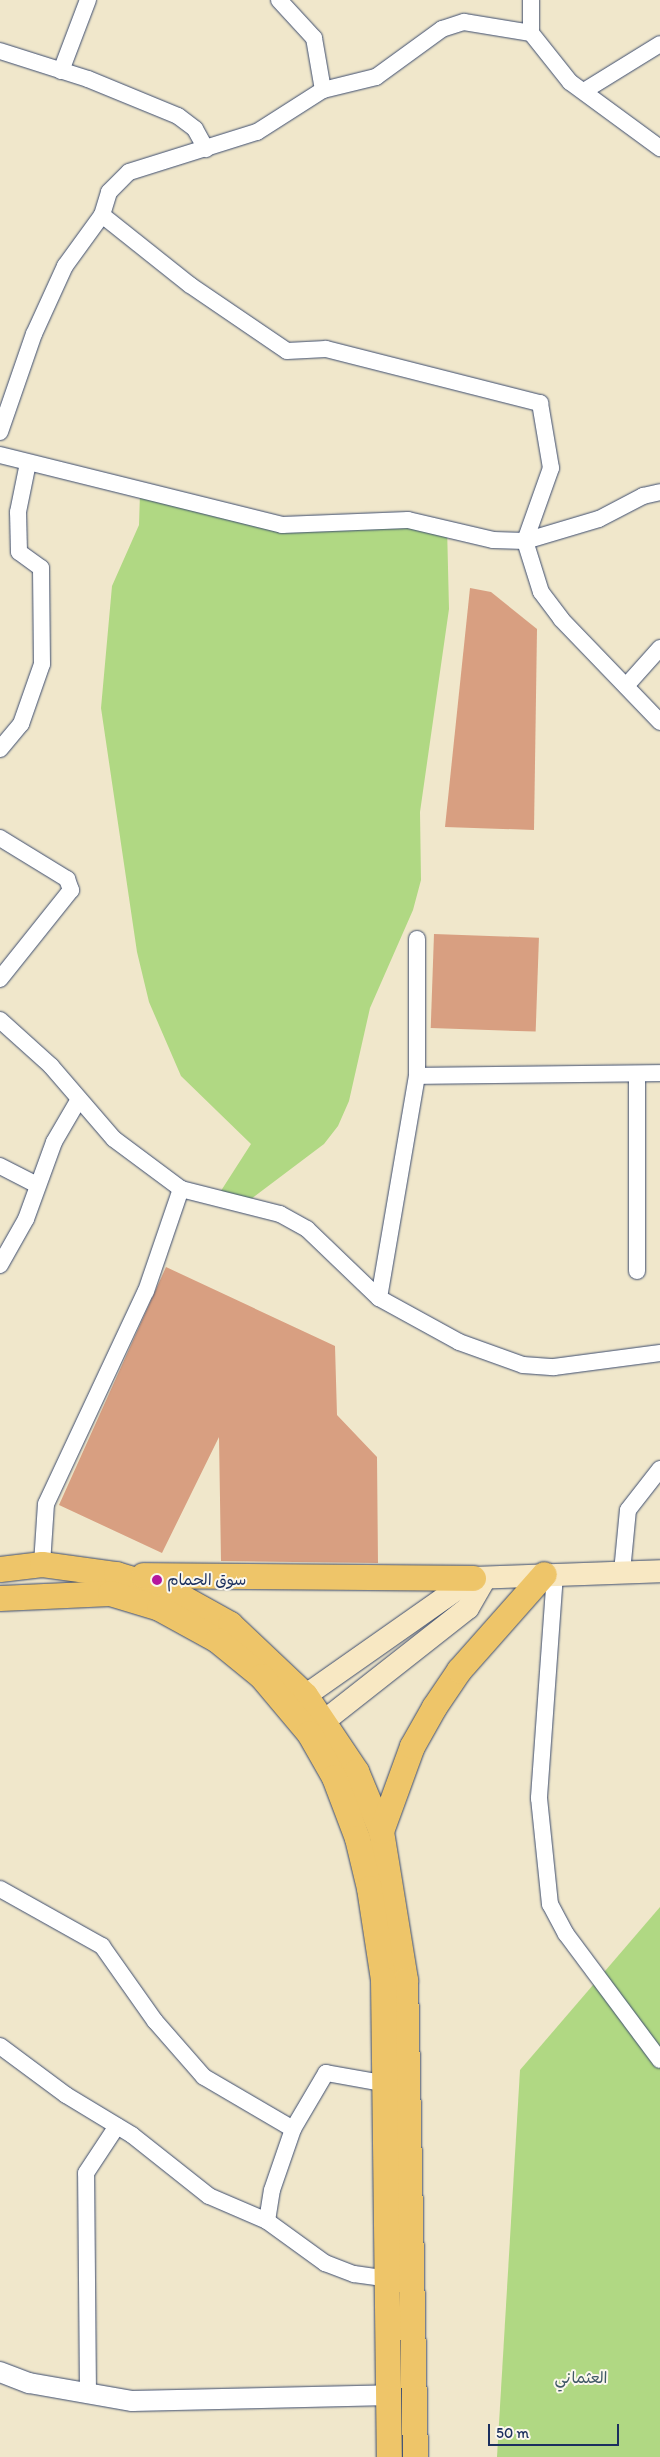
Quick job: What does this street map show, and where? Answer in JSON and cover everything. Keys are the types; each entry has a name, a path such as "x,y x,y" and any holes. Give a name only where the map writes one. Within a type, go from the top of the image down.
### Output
{"main road":[{"path":"0,1569 42,1564 116,1574 479,1578 660,1571"},
{"path":"116,1574 169,1590 230,1624 356,1771 381,1831 405,1980 415,2457"},
{"path":"381,1831 408,1755 434,1707 459,1670 550,1574"},
{"path":"297,1701 479,1578"},
{"path":"317,1727 468,1608 479,1578"},
{"path":"0,1598 110,1593 159,1608 217,1640 297,1701"},
{"path":"317,1727 357,1838 370,1888 383,1979 391,2395 389,2457"}],"street":[{"path":"61,71 88,0"},
{"path":"279,0 314,38 323,90"},
{"path":"531,0 531,33 570,82 660,148"},
{"path":"0,432 34,334 65,266 102,215 109,192 129,172 257,132 323,90 376,77 442,29 464,22 531,33"},
{"path":"584,91 660,44"},
{"path":"0,51 61,71 178,116 195,129 206,149"},
{"path":"102,215 190,285 287,351 326,348 540,403 551,468 525,541 541,592 561,619 660,722"},
{"path":"0,456 282,525 408,520 493,540 525,541 599,518 660,492"},
{"path":"0,749 21,724 42,664 41,568 19,552 18,512 28,463"},
{"path":"626,686 660,648"},
{"path":"0,838 67,879 71,890 0,980"},
{"path":"380,1298 417,1076 417,940"},
{"path":"0,1020 51,1066 78,1101 114,1139 181,1189 246,1202 287,1218 307,1229 380,1298 459,1342 523,1364 613,1362 660,1354"},
{"path":"417,1076 660,1073"},
{"path":"637,1074 637,1270"},
{"path":"0,1264 26,1219 37,1184 54,1142 78,1101"},
{"path":"0,1166 37,1184"},
{"path":"42,1564 46,1504 146,1291 181,1189"},
{"path":"622,1572 628,1510 660,1469"},
{"path":"550,1574 539,1798 550,1904 566,1934 660,2060"},
{"path":"0,1889 102,1946 155,2021 204,2077 293,2130"},
{"path":"0,2046 117,2126 209,2196 267,2221 325,2263 354,2274 389,2279"},
{"path":"267,2221 272,2190 293,2130 326,2073 386,2084"},
{"path":"88,2394 86,2173 117,2126"},
{"path":"0,2372 29,2384 132,2401 391,2395"}],"green space":[{"path":"140,493 282,525 447,526 449,609 420,812 421,880 413,910 370,1008 349,1101 338,1126 324,1144 251,1199 217,1197 251,1144 181,1076 149,1002 137,952 101,708 112,586 139,525"},
{"name":"العثماني","path":"660,1907 660,2457 497,2457 520,2070"}],"building":[{"path":"470,588 491,592 537,629 534,830 445,827"},
{"path":"434,934 539,938 536,1032 431,1028"},
{"path":"166,1267 335,1346 337,1415 377,1457 378,1563 221,1561 219,1437 162,1553 59,1505"}],"place":[{"name":"سوق الحمام","path":"157,1580"}]}
